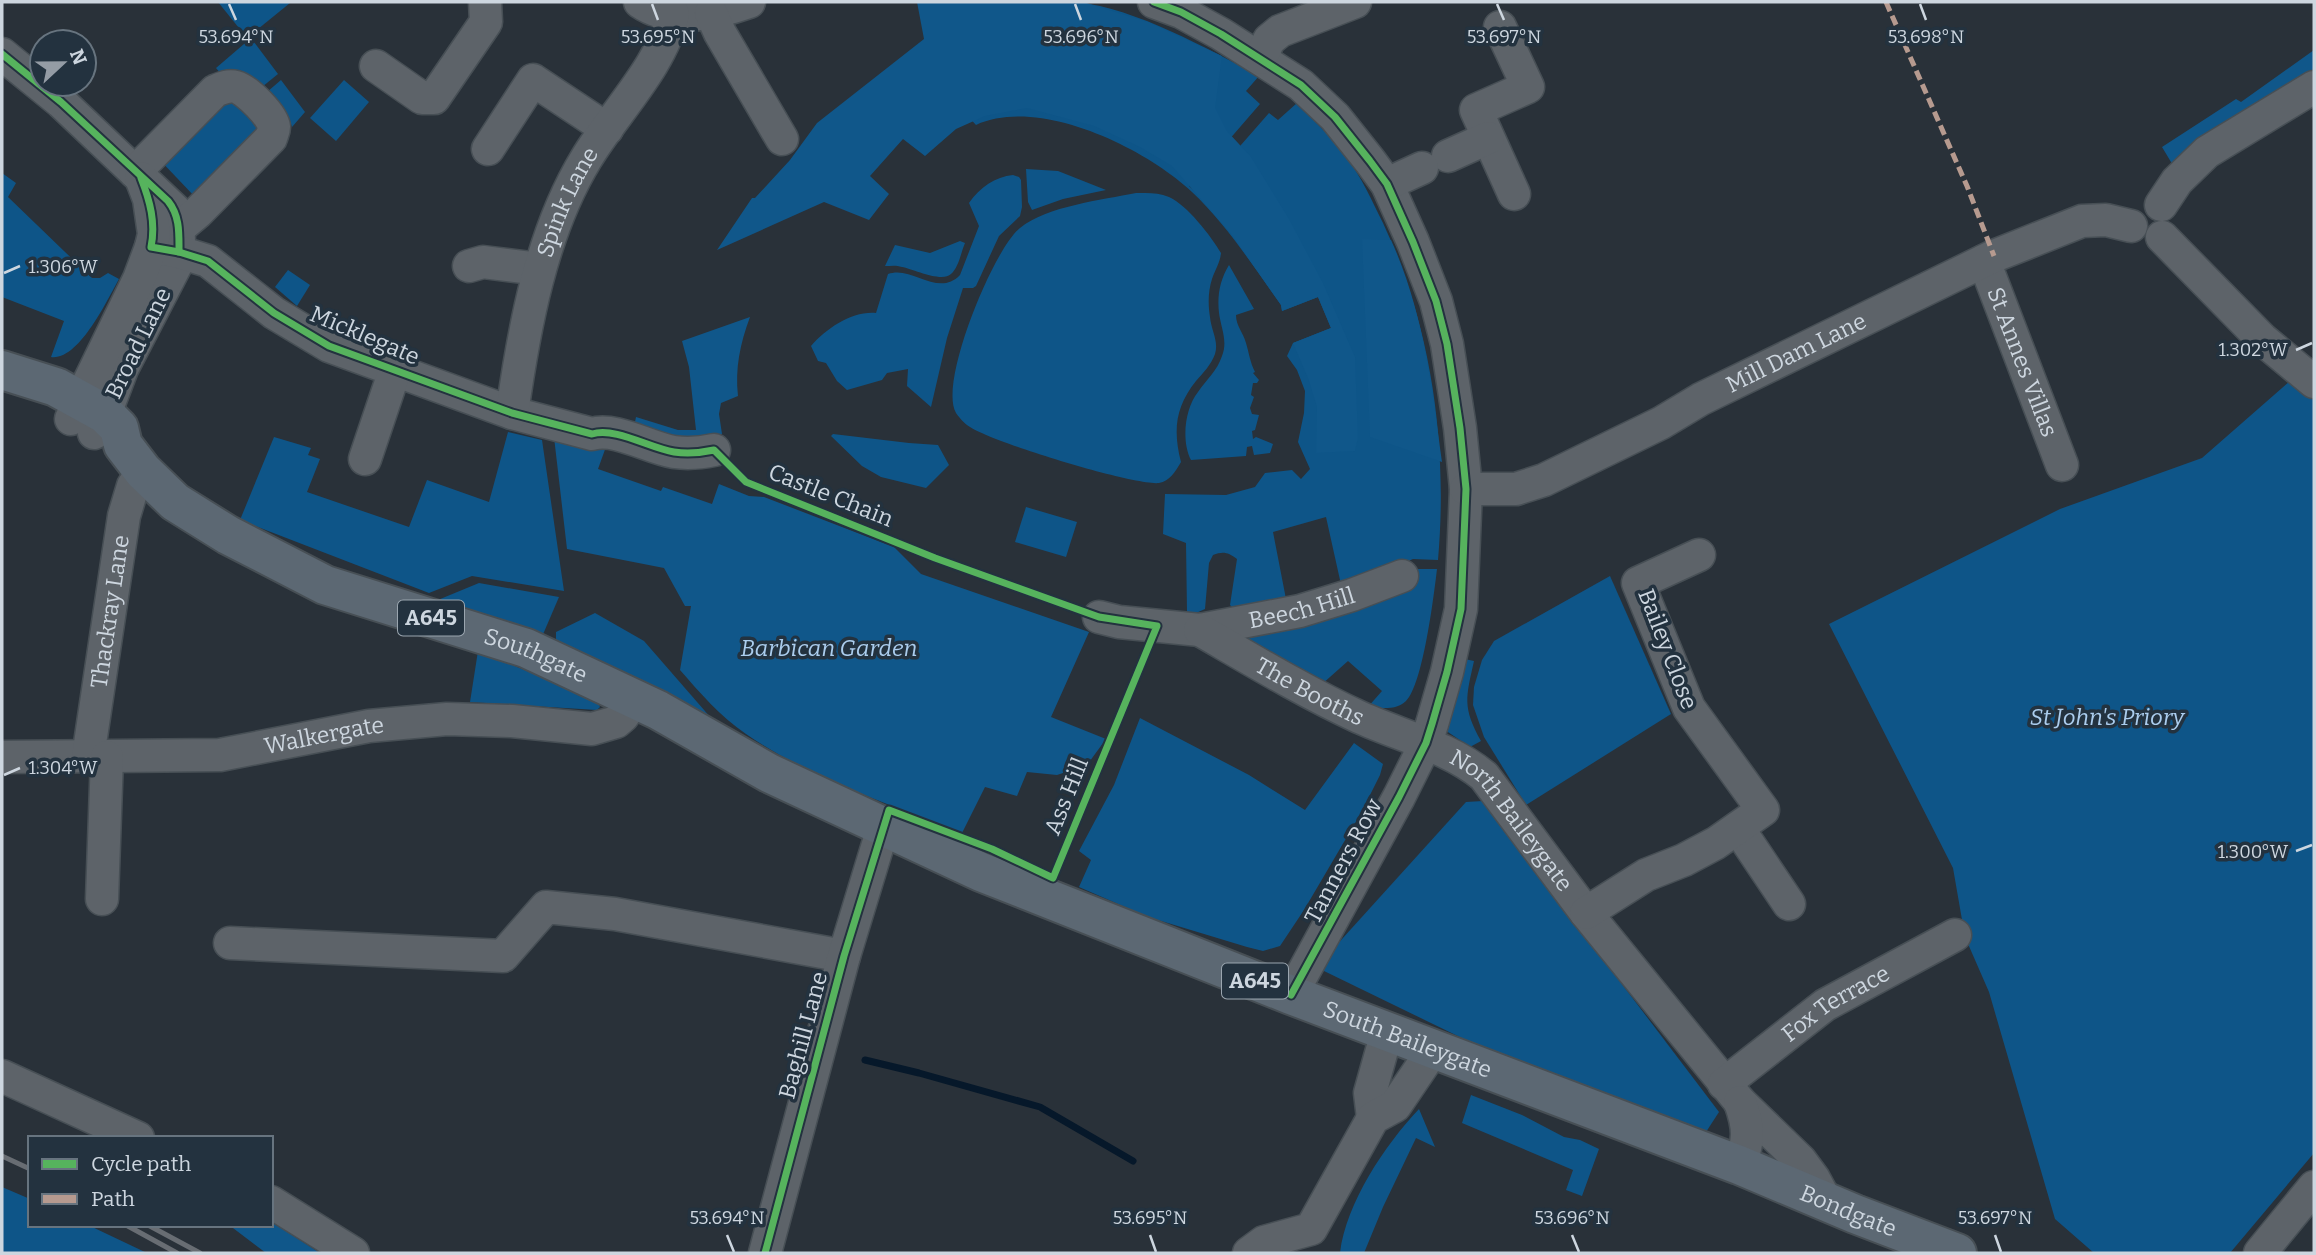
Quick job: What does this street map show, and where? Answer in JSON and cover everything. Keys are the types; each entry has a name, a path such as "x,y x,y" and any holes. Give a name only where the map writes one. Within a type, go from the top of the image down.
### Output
{"highway":[{"name":"Southgate","path":"2,370 95,418 168,497 198,517 325,585 526,648 635,699 769,773 883,828"},
{"name":"Southgate","path":"2,390 47,407 95,418"},
{"name":"South Baileygate","path":"883,828 981,872 1291,995 1739,1165"},
{"name":"Bondgate","path":"1739,1165 1827,1203 1957,1253"}],"street":[{"path":"376,65 422,98 434,98 486,22 485,2"},
{"path":"640,2 650,9 673,14 711,13 749,2"},
{"path":"1261,58 1269,40 1280,30 1355,2"},
{"name":"North Baileygate","path":"1173,5 1301,85 1335,117 1387,184 1413,242 1439,312 1461,428 1466,489 1461,609 1447,672 1426,743 1484,776 1586,913 1732,1093 1800,1160 1827,1203"},
{"path":"711,13 782,139"},
{"name":"Spink Lane","path":"512,413 539,270 561,207 586,157 660,50 673,14"},
{"path":"1500,27 1528,87 1476,110 1514,194"},
{"path":"2,54 61,102 175,210 170,242"},
{"path":"488,149 533,80 607,129"},
{"path":"138,175 215,91 226,86 239,88 250,94 271,118 274,127 271,138 170,242"},
{"path":"2161,205 2177,181 2207,152 2314,87"},
{"path":"1387,184 1489,138"},
{"path":"2148,202 2166,209 2169,222 2162,237 2155,240 2143,239 2137,236 2131,226 2132,213 2142,204 2148,202"},
{"name":"Mill Dam Lane","path":"1466,489 1516,489 1544,480 1661,423 1701,399 1984,261 2082,221 2106,220 2131,226"},
{"path":"2162,237 2262,339 2314,382"},
{"name":"Micklegate","path":"170,242 208,261 274,313 329,346 512,413"},
{"name":"Broad Lane","path":"95,418 139,279 170,242"},
{"name":"Broad Lane","path":"95,418 176,265 170,242"},
{"name":"St Annes Villas","path":"1984,261 2062,465"},
{"path":"469,266 483,262 539,270"},
{"path":"365,459 395,370"},
{"path":"512,413 592,434 604,431 674,452 714,450"},
{"name":"Thackray Lane","path":"95,418 133,486 124,516 98,757 102,899"},
{"name":"Bailey Close","path":"1586,913 1646,875 1684,860 1716,843 1763,810 1689,708 1638,583 1699,555"},
{"name":"Beech Hill","path":"1200,630 1300,611 1402,576"},
{"path":"1099,617 1119,622 1200,630"},
{"name":"The Booths","path":"1200,630 1358,716 1426,743"},
{"name":"Walkergate","path":"2,757 220,754 369,726 447,719 512,721 592,729 616,722 635,699"},
{"name":"Tanners Row","path":"1291,995 1426,743"},
{"name":"Baghill Lane","path":"765,1253 844,956 883,828"},
{"path":"1738,828 1789,904"},
{"path":"230,943 503,956 546,907 615,914 844,956"},
{"name":"Fox Terrace","path":"1732,1093 1825,1005 1955,935"},
{"path":"1249,1253 1264,1242 1313,1241 1373,1118 1370,1093 1387,1032"},
{"path":"1373,1118 1395,1106 1433,1050"},
{"path":"2,1076 134,1136"},
{"name":"North Baileygate","path":"1732,1093 1748,1123 1746,1149 1739,1165"},
{"path":"2260,1253 2314,1186"},
{"path":"273,1203 354,1253"}],"green space":[{"path":"218,2 289,2 290,3 247,38"},
{"path":"917,2 1083,2 1148,22 1222,56 1215,108 1226,130 1251,157 1289,219 1323,283 1355,357 1358,438 1355,451 1316,453 1317,407 1293,343 1331,328 1318,297 1282,311 1281,305 1232,235 1172,166 1140,147 1094,126 1027,108 985,116 956,129 925,156 903,139 870,176 889,194 869,220 824,202 717,250 752,198 755,198 790,160 817,123 924,39"},
{"path":"1077,2 1100,6 1147,21 1259,76 1246,91 1260,104 1189,186 1198,194 1269,113 1278,120 1297,103 1336,144 1352,166 1367,190 1400,263 1425,345 1433,388 1441,474 1438,560 1413,559 1342,589 1326,517 1273,532 1286,599 1234,609 1230,605 1237,559 1220,553 1213,555 1209,563 1205,609 1196,613 1187,612 1186,543 1163,534 1165,494 1226,495 1255,487 1265,473 1292,470 1301,479 1310,469 1298,442 1305,391 1297,370 1287,356 1293,343 1331,328 1318,297 1282,311 1281,305 1217,218 1172,175 1147,159 1090,131 1060,122 1030,117 1001,118 976,125 966,114"},
{"path":"251,38 278,74 262,87 221,74 216,68"},
{"path":"2314,50 2314,69 2174,167 2162,147 2236,99 2241,102"},
{"path":"281,80 305,112 292,127 267,92"},
{"path":"344,80 369,102 336,141 310,118"},
{"path":"230,96 261,128 196,198 157,157"},
{"path":"1026,169 1058,171 1106,190 1063,199 1032,210 1028,202"},
{"path":"2,173 16,183 8,197 92,278 100,278 108,273 119,279 82,340 61,356 51,357 64,321 2,297"},
{"path":"1013,175 1021,180 1020,216 999,236 976,286 963,288 947,338 931,407 907,386 908,369 887,373 882,380 847,390 837,381 826,363 818,361 811,346 840,322 858,315 876,313 888,274 897,272 943,283 960,275 979,226 969,203 988,184"},
{"path":"1136,193 1161,194 1176,201 1198,222 1221,253 1209,298 1215,354 1189,391 1180,410 1177,440 1181,462 1169,478 1159,483 1093,470 980,432 958,416 953,397 961,347 984,287 1009,240 1031,220 1045,214 1091,201"},
{"path":"1362,239 1391,240 1402,267 1425,349 1442,462 1370,437"},
{"path":"960,241 965,243 954,271 947,276 885,266 895,245 930,253"},
{"path":"1229,265 1254,309 1236,315 1255,372 1253,373 1259,380 1253,383 1251,395 1254,397 1250,408 1252,414 1259,415 1255,430 1252,431 1253,439 1256,437 1273,444 1270,453 1254,455 1252,446 1247,447 1246,456 1191,460 1185,434 1187,416 1194,399 1217,366 1224,350 1218,300 1221,282"},
{"path":"288,270 310,285 297,306 275,287"},
{"path":"750,317 739,356 738,396 721,403 719,414 722,434 681,448 633,432 636,417 678,430 696,430 689,367 682,341"},
{"name":"St John's Priory","path":"2290,381 2314,400 2314,1153 2230,1253 2094,1253 2055,1219 1989,992 1965,937 1953,868 1829,624 2060,509 2202,458"},
{"path":"508,432 542,440 564,591 472,576 429,593 240,520 274,437 311,448 308,455 320,459 307,492 409,527 427,480 489,502"},
{"path":"833,434 938,445 949,465 926,488 881,477 862,466 831,436"},
{"name":"Barbican Garden","path":"554,437 607,444 598,469 661,491 663,487 712,504 719,484 749,496 764,497 894,547 921,574 1089,632 1051,717 1106,739 1087,765 1057,775 1027,772 1017,796 985,787 962,833 851,790 771,750 737,727 711,704 680,670 691,606 685,606 664,568 567,549"},
{"path":"1026,507 1077,522 1066,557 1015,542"},
{"path":"1417,569 1437,569 1433,598 1418,677 1406,701 1397,706 1381,708 1375,712 1367,708 1382,691 1348,661 1321,685 1246,638 1250,626"},
{"path":"1610,576 1671,714 1526,805 1484,737 1473,705 1474,687 1482,660 1494,641"},
{"path":"479,583 559,597 541,639 433,602"},
{"path":"595,613 644,641 711,718 556,642 556,632"},
{"path":"478,651 597,700 600,707 597,710 470,702"},
{"path":"1455,657 1474,661 1467,702 1481,741 1470,747 1445,730"},
{"path":"1140,718 1249,775 1305,810 1354,743 1383,764 1361,813 1280,946 1263,951 1247,947 1148,917 1079,887 1091,860 1079,851 1114,785"},
{"path":"1483,801 1719,1112 1706,1132 1505,1059 1324,971 1323,960 1466,802"},
{"path":"1471,1095 1522,1115 1564,1137 1580,1140 1599,1149 1582,1196 1566,1190 1573,1170 1462,1123"},
{"path":"1419,1109 1435,1147 1416,1138 1364,1253 1340,1253 1350,1214 1369,1176 1393,1140"},
{"path":"2,1187 28,1198 28,1227 92,1227 147,1253 2,1253"},
{"path":"273,1222 320,1253 266,1253 232,1227 273,1227"}],"waterway":[{"path":"865,1060 1040,1107 1133,1161"}],"railway":[{"path":"2,1156 28,1168"},
{"path":"130,1227 177,1253"},
{"path":"152,1227 200,1253"}],"marked path":[{"path":"1886,2 1967,186 1994,256"}],"cycle path":[{"path":"1154,2 1181,12 1221,34 1301,85 1335,117 1387,184 1436,301 1447,344 1460,428 1466,489 1461,609 1432,724 1426,743 1399,797 1291,995"},
{"path":"2,54 61,102 168,201 177,219 179,252"},
{"name":"Castle Chain","path":"141,178 151,212 151,247 208,261 274,313 329,346 512,413 592,434 611,433 674,452 714,450 746,482 935,558 1099,617 1157,626 1053,878 992,849 889,810 844,956 765,1253"}]}
